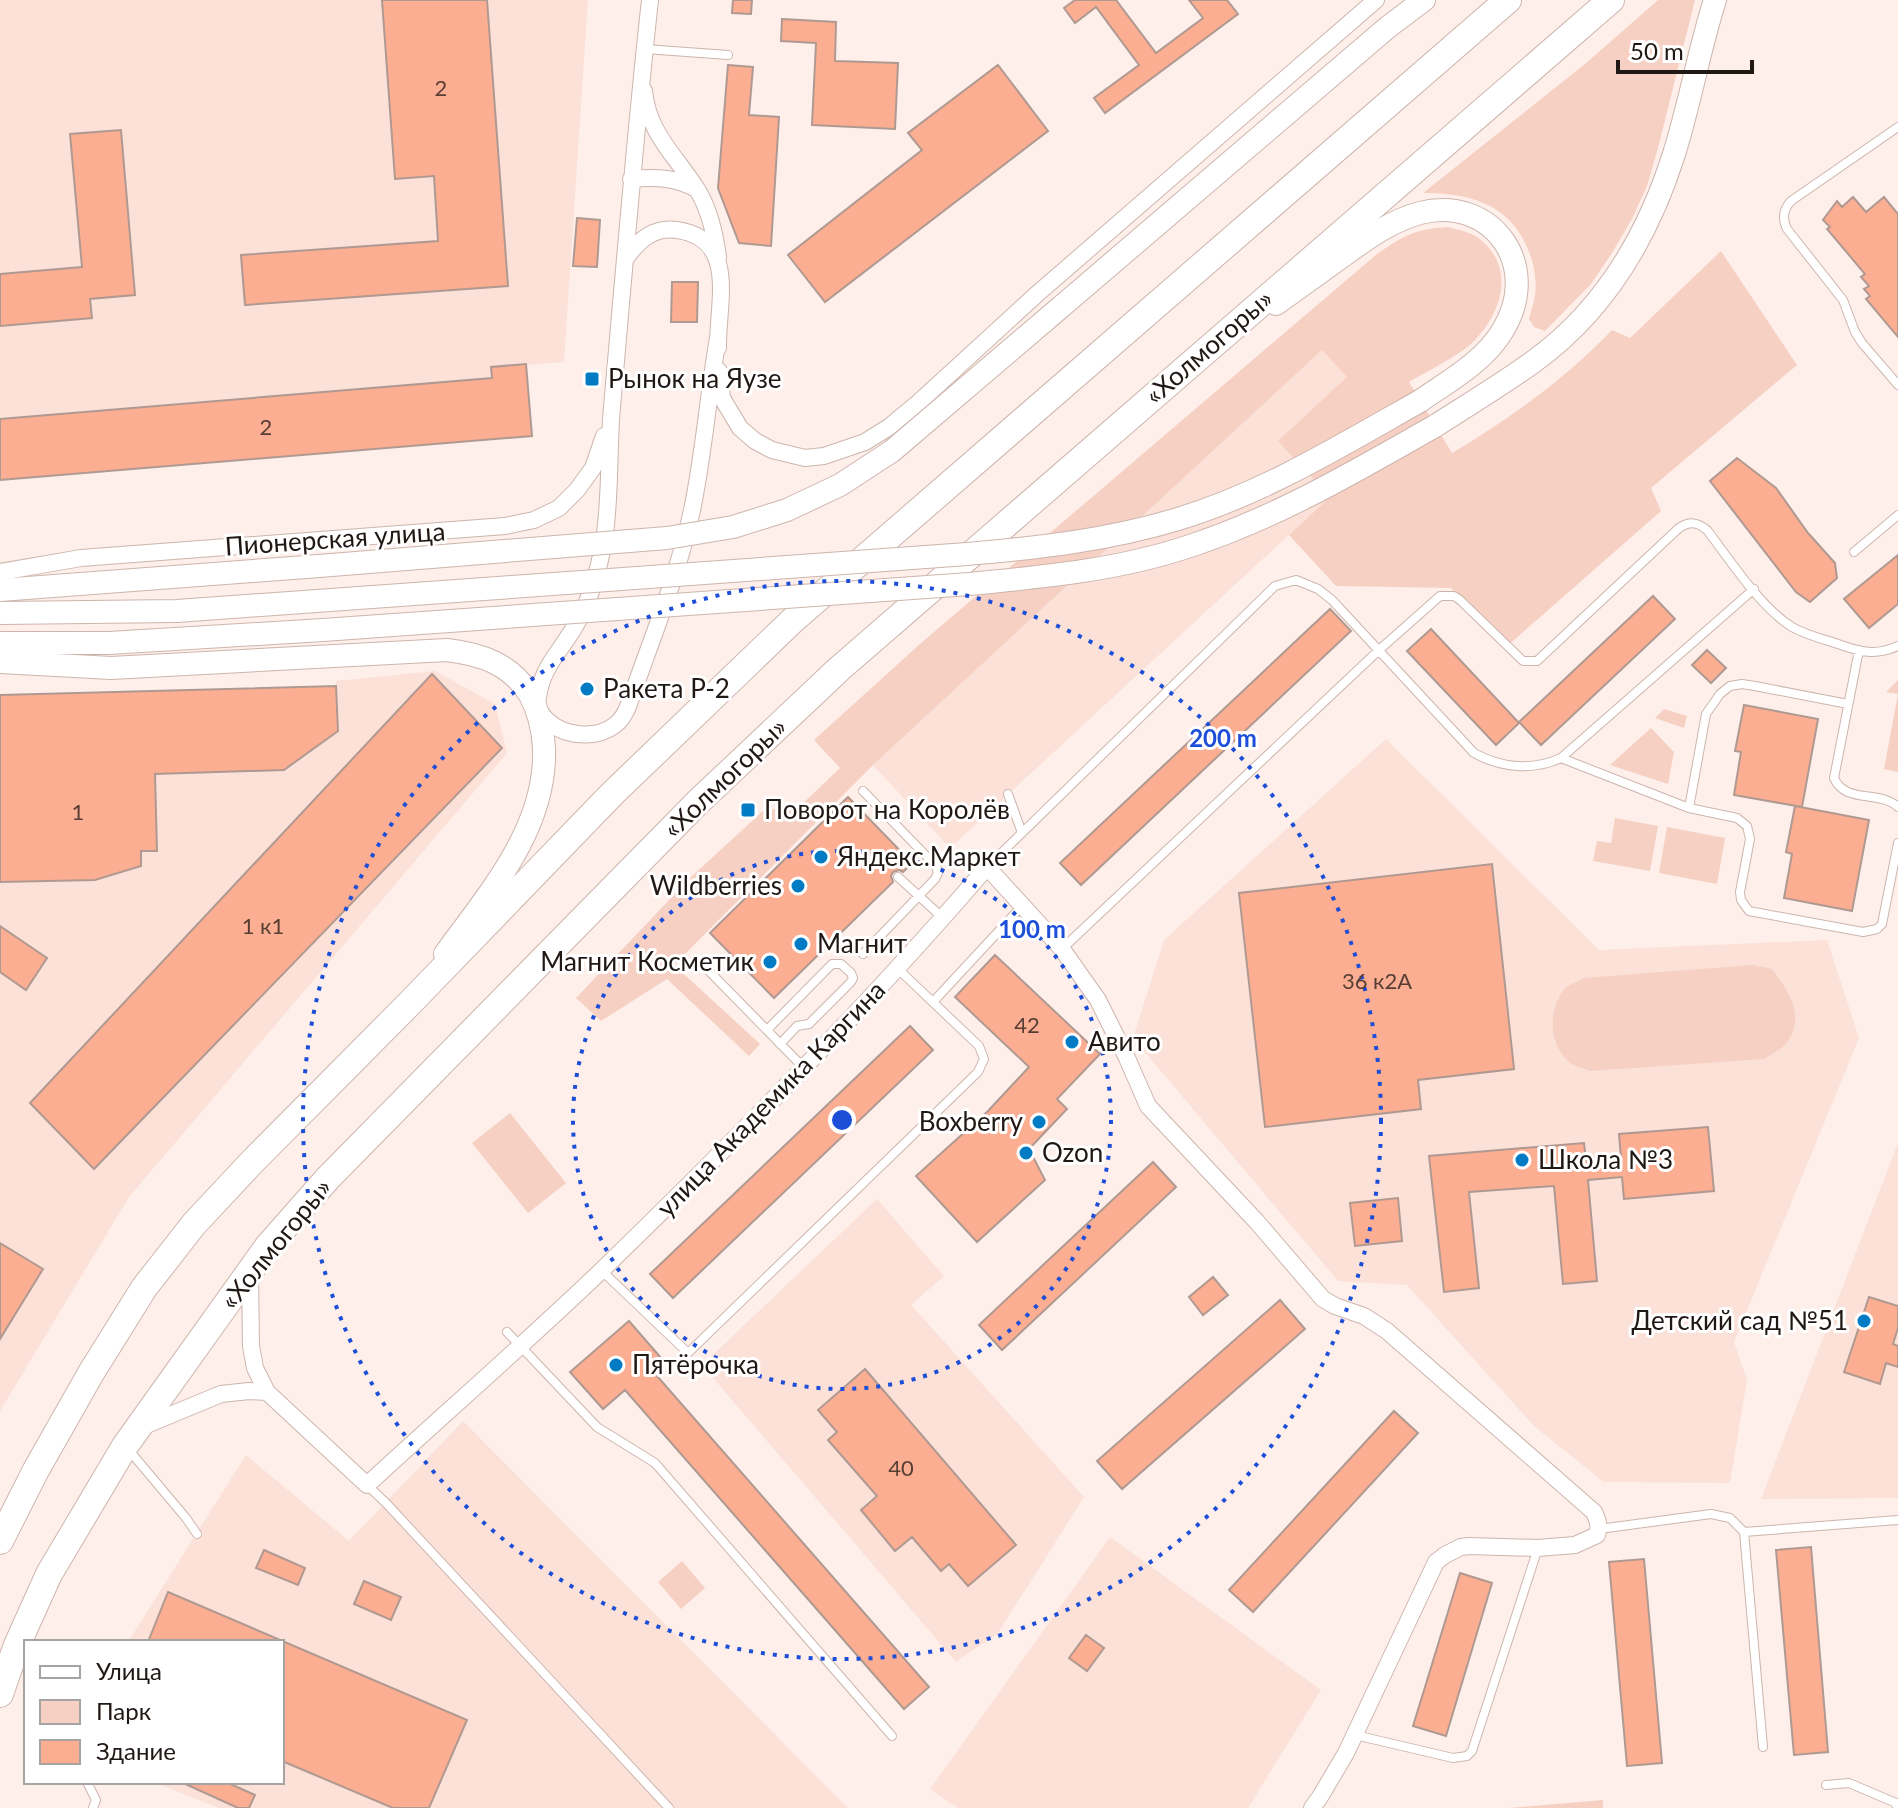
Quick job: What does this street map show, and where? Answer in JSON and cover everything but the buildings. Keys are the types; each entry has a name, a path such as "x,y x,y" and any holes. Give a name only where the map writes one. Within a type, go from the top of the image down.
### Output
{"highway":[{"path":"0,1541 91,1373 144,1288 194,1224 650,755 793,620 1508,0"},
{"name":"«Холмогоры»","path":"0,1694 49,1574 130,1438 268,1246 328,1178 697,803 839,669 1611,0"}],"main road":[{"name":"Пионерская улица","path":"0,590 667,538 733,527 787,510 840,485 892,451 1388,27 1424,0"},
{"path":"0,643 109,643 323,630 969,584 1118,565 1188,547 1256,522 1322,490 1435,426 1535,361 1571,330 1603,295 1645,230 1660,197 1715,0"},
{"path":"0,613 177,611 967,554 1038,548 1112,536 1179,519 1244,495 1309,464 1420,401 1481,357 1502,332 1512,313 1518,291 1516,268 1507,245 1491,226 1449,210 1421,213 1396,222 1367,239 1174,378"},
{"path":"0,662 111,668 447,650 468,652 500,665 512,674 525,687 537,707 543,734 542,780 529,826 489,893 408,1005"}],"street":[{"path":"643,70 645,99 654,126 667,150 697,190 715,234 722,289 718,338 696,486 684,543 624,716 604,731 575,734 560,730 548,722 537,707 538,690 551,660 587,604 605,535 611,415 631,179 650,0"},
{"path":"718,338 722,398 740,428 755,441 772,450 805,458 824,456 865,442 918,403 1037,294 1376,0"},
{"path":"631,179 668,179 684,182 697,190"},
{"path":"625,260 636,243 650,233 668,229 686,231 703,238 715,251 720,267"},
{"name":"Пионерская улица","path":"0,572 81,558 505,526 534,520 559,508 577,490 593,468 611,415"},
{"path":"987,867 1062,949 1098,1000 1148,1106 1257,1222 1323,1299 1364,1316 1387,1331 1594,1512 1599,1529 1597,1535 1575,1545 1461,1547 1436,1562 1354,1735 1312,1808"},
{"name":"улица Академика Каргина","path":"367,1485 601,1270 804,1069 987,867"},
{"path":"250,1270 251,1346 255,1368 267,1392 367,1485"},
{"path":"130,1438 221,1394 267,1392"}],"lane":[{"path":"644,49 728,55"},
{"path":"1897,130 1791,201 1783,214 1787,229 1843,300 1862,343 1898,385"},
{"path":"1854,552 1898,515"},
{"path":"1062,949 1379,650 1434,600 1447,594 1460,600 1517,657 1523,661 1537,661 1679,528 1694,523 1707,530 1774,613 1790,625 1802,632 1859,650 1883,652 1898,646"},
{"path":"987,867 1275,586 1296,580 1318,589 1332,600 1474,753 1509,766 1546,765 1561,758 1754,589"},
{"path":"1859,650 1834,778 1843,790 1886,800 1898,807"},
{"path":"1689,808 1706,714 1730,686 1742,684 1848,704"},
{"path":"1561,758 1689,808 1737,818 1747,826 1750,839 1740,892 1741,900 1749,911 1863,932 1877,929 1882,924 1898,843"},
{"path":"863,791 936,866 938,873 863,954"},
{"path":"1008,794 1022,833"},
{"path":"898,877 943,918"},
{"path":"933,1002 1022,906"},
{"path":"767,1030 832,964 841,964 851,973 851,982 809,1024 797,1026 780,1044"},
{"path":"706,968 804,1069"},
{"path":"601,1270 688,1353 978,1072 984,1059 979,1046 897,968"},
{"path":"507,1332 597,1427 655,1463 892,1736"},
{"path":"130,1438 197,1534"},
{"path":"367,1485 669,1808"},
{"path":"1599,1529 1711,1514 1730,1518 1739,1524 1744,1532 1763,1747"},
{"path":"1744,1532 1898,1520"},
{"path":"1354,1735 1453,1758 1467,1756 1472,1751 1538,1548"},
{"path":"1826,1785 1849,1783 1896,1803 1897,1808"},
{"path":"88,1784 96,1800 93,1808"}],"shaded area":[{"path":"0,0 588,0 564,362 526,365 532,436 0,480"},
{"path":"1322,350 1348,377 1330,497 950,848 873,765"},
{"path":"435,671 495,704 507,753 129,1197 0,1411 0,695 336,686 336,681"},
{"name":"Школа №3","path":"1386,739 1599,950 1827,940 1859,1038 1734,1342 1747,1380 1730,1483 1604,1482 1534,1426 1407,1285 1338,1281 1133,1038 1164,940"},
{"name":"Детский сад №51","path":"1898,1143 1898,1498 1761,1499"},
{"path":"877,1199 944,1276 911,1305 1084,1497 998,1633 956,1662 702,1365"},
{"path":"463,1421 848,1808 219,1808 159,1784 284,1784 284,1640 129,1640 246,1455 349,1541"},
{"path":"1110,1537 1321,1690 1248,1808 958,1808 930,1789"}],"green space":[{"path":"1658,0 1695,0 1647,186 1632,219 1591,284 1545,331 1534,327 1529,319 1535,295 1535,273 1529,252 1511,223 1487,204 1457,195 1423,193 1585,64"},
{"path":"1447,227 1481,240 1499,265 1501,279 1497,306 1482,332 1459,353 1409,382 1452,453 1536,397 1612,330 1630,338 1721,251 1797,365 1651,488 1661,511 1505,648 1451,588 1336,586 1289,535 1330,497 1278,441 1347,377 1322,350 873,765 674,965 760,1044 749,1056 667,979 601,1021 576,998 689,879 765,809 796,810 840,768 814,740 920,644 1377,254 1410,234"},
{"path":"1898,680 1898,694 1886,692"},
{"path":"1898,694 1898,772 1884,769"},
{"path":"1664,709 1687,716 1684,728 1655,718"},
{"path":"1651,728 1674,752 1668,784 1610,765"},
{"path":"1615,818 1658,826 1650,871 1593,861 1597,841 1611,843"},
{"path":"1667,827 1725,838 1717,884 1659,873"},
{"path":"1753,965 1772,969 1789,996 1795,1015 1795,1025 1785,1045 1764,1059 1590,1071 1570,1063 1557,1045 1553,1018 1558,999 1567,987 1584,978"},
{"path":"510,1113 566,1183 528,1213 472,1143"},
{"path":"682,1561 705,1588 681,1609 658,1582"},
{"path":"1603,1800 1603,1808 1509,1808"}],"place":[{"name":"Рынок на Яузе","path":"592,379"},
{"name":"Ракета Р-2","path":"587,689"},
{"name":"Поворот на Королёв","path":"748,810"},
{"name":"Яндекс.Маркет","path":"821,857"},
{"name":"Wildberries","path":"798,886"},
{"name":"Магнит","path":"801,944"},
{"name":"Магнит Косметик","path":"770,962"},
{"name":"Авито","path":"1072,1042"},
{"name":"Boxberry","path":"1039,1122"},
{"name":"Ozon","path":"1026,1153"},
{"name":"Школа №3","path":"1522,1160"},
{"name":"Детский сад №51","path":"1864,1321"},
{"name":"Пятёрочка","path":"616,1365"}]}
